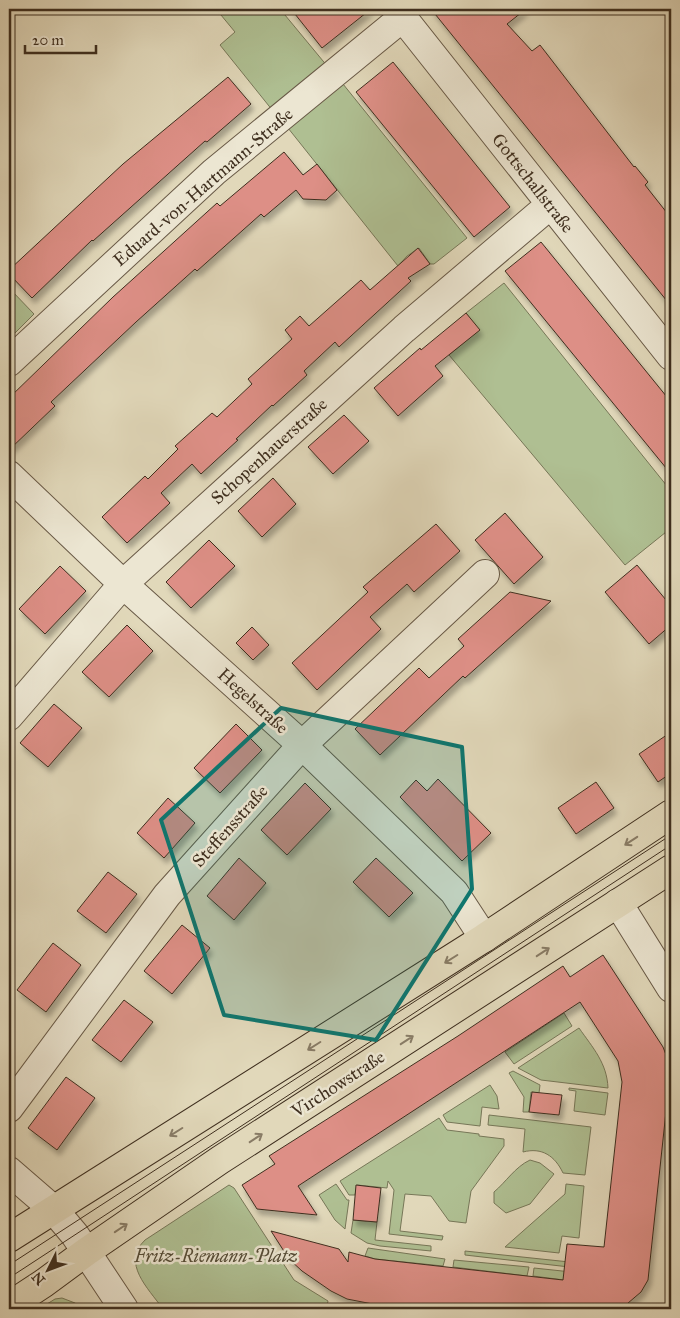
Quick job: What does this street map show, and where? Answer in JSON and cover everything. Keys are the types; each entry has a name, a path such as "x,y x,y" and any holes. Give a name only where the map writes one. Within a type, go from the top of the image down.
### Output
{"main road":[{"path":"9,1238 484,938 671,814"},
{"name":"Virchowstraße","path":"9,1306 220,1160 671,869"}],"street":[{"name":"Gottschallstraße","path":"399,13 671,356"},
{"name":"Eduard-von-Hartmann-Straße","path":"9,362 214,172 399,13"},
{"name":"Schopenhauerstraße","path":"9,716 123,584 404,329 550,205"},
{"name":"Hegelstraße","path":"9,475 123,584 302,745 454,892 484,938"},
{"name":"Steffensstraße","path":"9,1108 167,895 302,745 485,574"},
{"path":"618,903 671,988"},
{"path":"9,1171 54,1210 86,1252 124,1309"}],"highlighted area":[{"path":"281,708 462,747 472,889 376,1040 224,1015 161,820"}],"green space":[{"path":"216,9 280,9 328,67 273,111 220,45 235,32"},
{"path":"343,84 467,238 434,264 430,264 419,248 407,256 398,266 288,128"},
{"path":"504,283 671,491 671,528 625,565 449,355 479,330 466,313"},
{"path":"11,290 34,314 9,339 9,293"},
{"path":"564,1013 572,1026 514,1064 505,1052"},
{"path":"579,1028 602,1063 608,1088 541,1080 518,1068"},
{"path":"513,1071 540,1085 539,1093 531,1092 529,1112 523,1112 524,1097 509,1073"},
{"path":"490,1085 497,1096 499,1109 482,1107 480,1126 447,1122 443,1115"},
{"path":"569,1088 608,1093 605,1115 574,1111 576,1091 569,1090"},
{"path":"489,1115 591,1127 585,1175 563,1173 552,1158 542,1152 523,1152 525,1129 488,1125"},
{"path":"439,1118 447,1130 504,1139 504,1146 471,1191 466,1223 449,1221 431,1196 405,1194 400,1231 443,1236 442,1240 389,1234 394,1190 388,1181 387,1188 357,1185 355,1195 349,1195 340,1181"},
{"path":"530,1160 540,1163 554,1174 530,1204 506,1213 494,1203 494,1192 515,1171"},
{"path":"336,1184 347,1200 349,1200 345,1229 335,1220 319,1195"},
{"path":"566,1184 584,1186 579,1238 562,1236 559,1253 505,1247 565,1194"},
{"name":"Fritz-Riemann-Platz","path":"229,1185 234,1188 294,1280 328,1301 327,1306 323,1309 163,1309 139,1275 136,1266 138,1249 145,1240"},
{"path":"353,1220 377,1222 375,1240 431,1246 431,1251 367,1243 351,1233"},
{"path":"368,1248 445,1259 443,1266 375,1259 365,1256"},
{"path":"465,1251 579,1263 578,1268 465,1255"},
{"path":"454,1260 529,1267 527,1276 453,1267"},
{"path":"534,1268 581,1273 587,1283 533,1276"},
{"path":"62,1298 75,1303 83,1309 39,1309 55,1299"}],"building":[{"path":"291,9 371,9 322,48"},
{"path":"431,9 526,9 507,24 532,51 540,45 634,167 648,182 645,185 671,218 671,306"},
{"path":"393,62 510,207 474,237 356,92"},
{"path":"228,77 251,104 207,142 205,141 92,240 32,298 9,274 9,270 123,164"},
{"path":"284,152 303,175 317,164 337,190 326,200 303,199 296,190 264,217 261,214 197,271 195,269 136,322 51,402 55,406 9,450 9,398 113,297 217,203 220,206"},
{"path":"541,242 671,402 671,474 505,271"},
{"path":"418,248 430,264 408,278 411,281 339,347 335,342 304,371 307,375 272,405 201,474 192,464 161,493 170,503 127,543 102,517 145,476 148,479 178,449 175,446 212,413 217,417 252,384 248,379 292,339 285,330 300,316 309,326 361,280 370,290"},
{"path":"466,313 480,330 435,366 443,376 398,416 374,388 420,348 421,350"},
{"path":"344,415 369,441 333,474 308,447"},
{"path":"273,478 296,504 262,537 238,511"},
{"path":"505,513 543,557 514,584 475,540"},
{"path":"436,524 460,551 414,592 407,584 370,617 381,629 317,690 292,663 368,592 363,587"},
{"path":"209,540 235,566 191,608 166,582"},
{"path":"637,565 671,606 671,625 649,644 605,592"},
{"path":"60,566 86,591 45,634 19,609"},
{"path":"510,592 551,601 465,678 463,676 380,755 355,729 419,668 429,678 464,646 458,639"},
{"path":"127,625 153,651 109,697 82,672"},
{"path":"252,627 269,645 253,660 236,643"},
{"path":"54,704 82,728 48,767 20,743"},
{"path":"236,724 262,750 220,793 194,768"},
{"path":"671,732 671,773 658,782 639,754"},
{"path":"438,779 491,833 462,861 400,797 416,780 427,791"},
{"path":"596,782 614,808 576,834 558,808"},
{"path":"305,783 331,809 287,855 261,830"},
{"path":"168,798 195,823 164,858 137,833"},
{"path":"239,858 266,883 234,920 207,896"},
{"path":"376,858 413,893 389,917 353,882"},
{"path":"108,872 137,894 106,933 77,911"},
{"path":"182,925 210,948 172,994 144,971"},
{"path":"53,943 81,965 46,1012 17,990"},
{"path":"603,955 663,1047 668,1060 670,1074 648,1280 641,1292 621,1309 413,1309 383,1306 347,1299 331,1291 302,1271 289,1259 271,1231 339,1249 348,1262 349,1252 375,1259 563,1280 567,1244 604,1247 622,1082 618,1061 580,1002 298,1186 317,1215 257,1209 242,1185 275,1164 269,1156 458,1036 563,966 570,977"},
{"path":"124,1000 153,1022 121,1062 92,1040"},
{"path":"66,1077 95,1098 57,1150 28,1128"},
{"path":"532,1092 562,1095 559,1115 529,1112"},
{"path":"356,1185 381,1188 377,1222 353,1220"}],"tram line":[{"path":"9,1265 671,835"},
{"path":"9,1278 671,845"}]}
